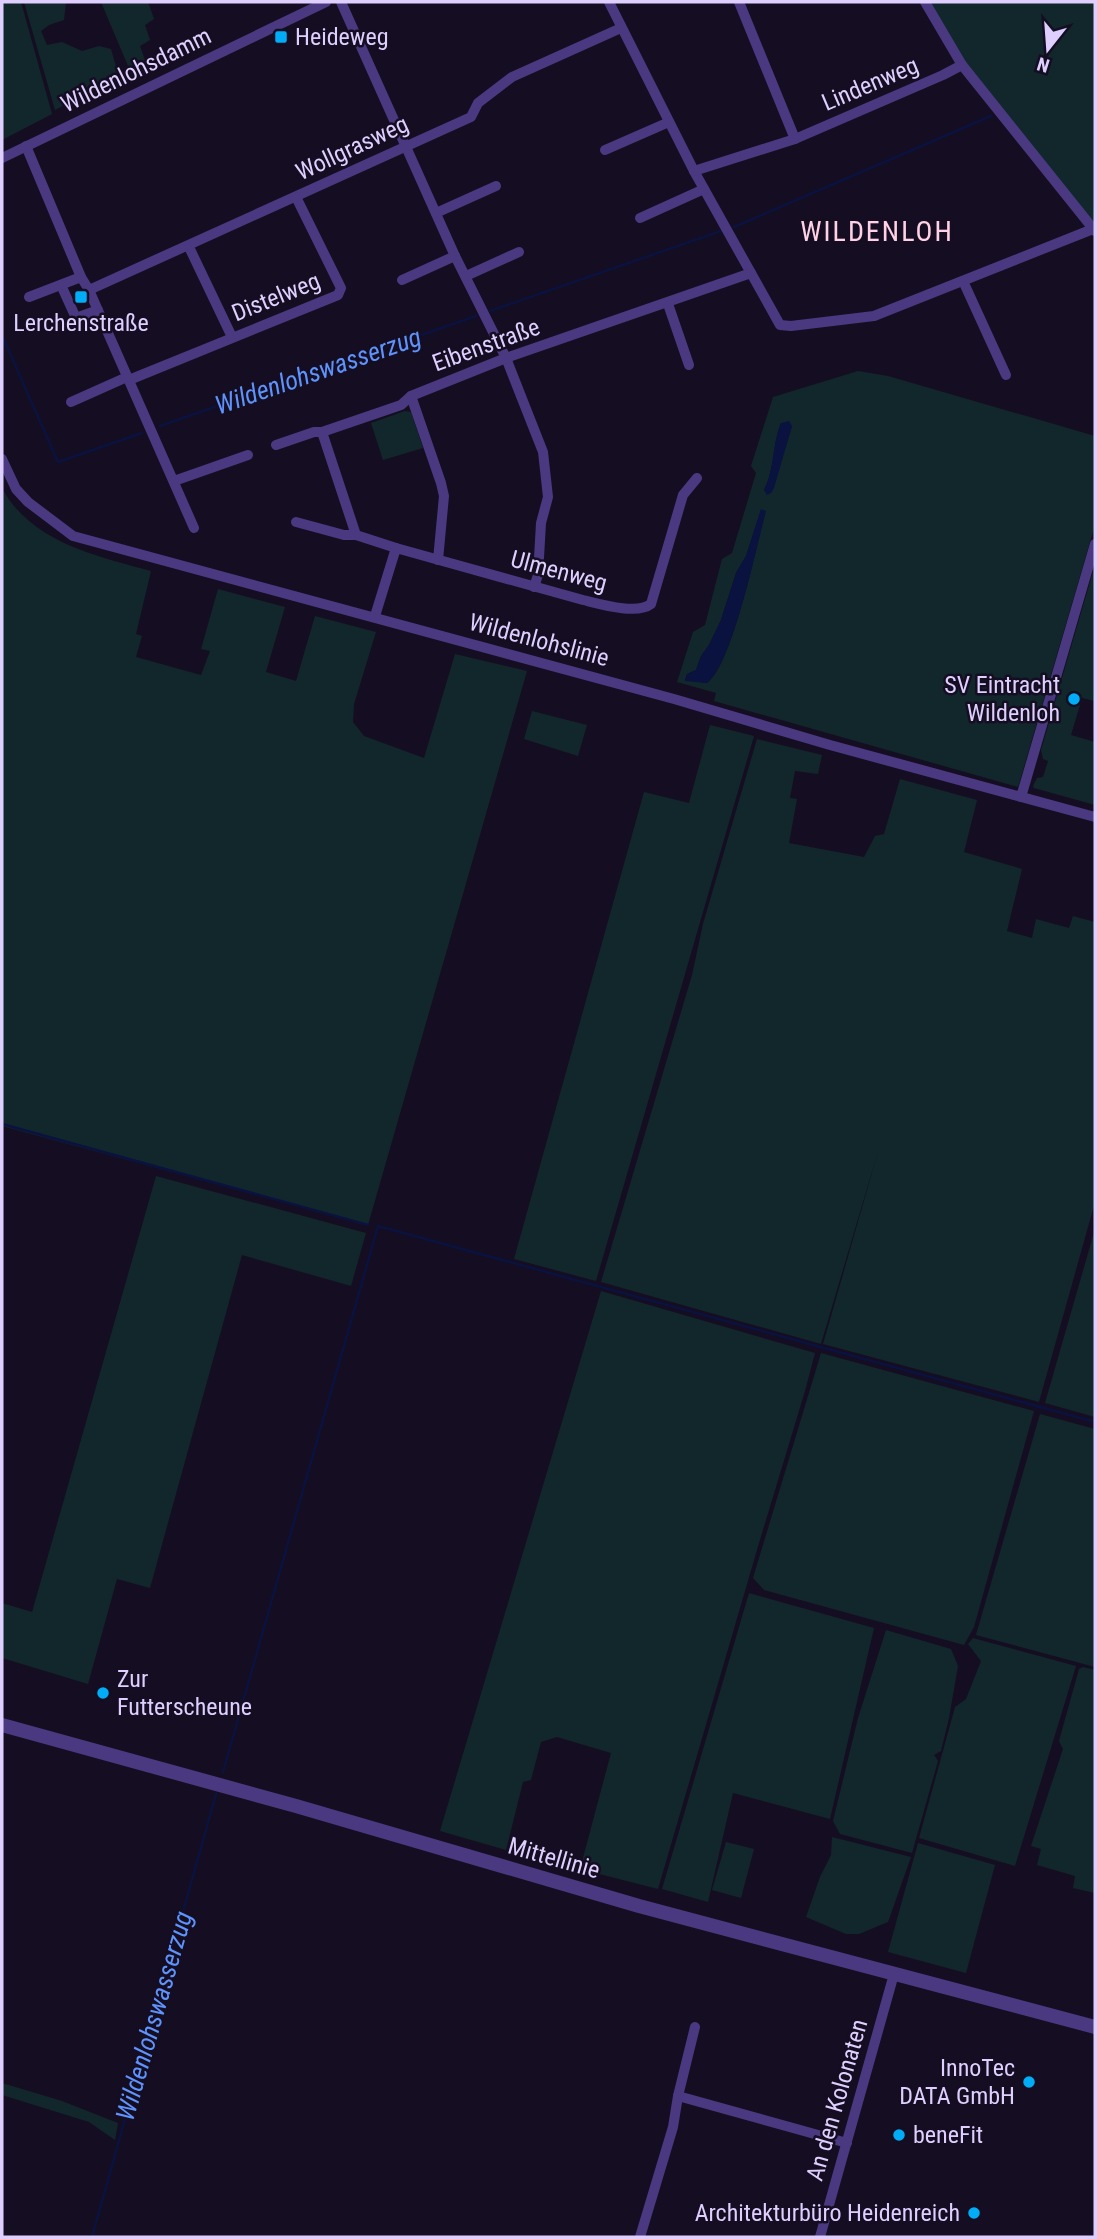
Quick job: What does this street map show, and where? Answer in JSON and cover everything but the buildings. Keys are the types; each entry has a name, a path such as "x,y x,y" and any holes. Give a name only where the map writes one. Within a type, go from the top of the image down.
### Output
{"street":[{"name":"Wildenlohsdamm","path":"2,158 326,2"},
{"path":"341,2 455,257 506,358 543,453 548,497 541,523 538,575 534,587"},
{"path":"609,2 694,171 780,325 791,326 874,316 1094,230 962,65 925,2"},
{"path":"739,2 795,139"},
{"name":"Wollgrasweg","path":"89,290 471,117 478,103 512,77 621,28"},
{"name":"Lindenweg","path":"694,171 795,139 962,65"},
{"path":"604,150 669,122"},
{"path":"26,146 81,277 194,527"},
{"path":"436,213 496,186"},
{"path":"640,218 704,189"},
{"name":"Distelweg","path":"128,379 338,295 341,288 296,197"},
{"path":"189,247 232,337"},
{"path":"466,276 519,252"},
{"path":"402,280 455,257"},
{"name":"Eibenstraße","path":"276,445 401,405 411,396 506,358 751,273"},
{"path":"29,297 81,277"},
{"path":"963,281 1006,375"},
{"path":"61,285 76,318 98,310"},
{"path":"668,304 689,365"},
{"path":"71,402 128,379"},
{"path":"411,396 444,496 438,560"},
{"path":"323,432 356,535"},
{"path":"174,481 248,455"},
{"name":"Wildenlohslinie","path":"2,459 16,488 28,502 73,536 1095,817"},
{"name":"Ulmenweg","path":"396,548 608,606 646,608 651,604 683,495 697,478"},
{"path":"296,522 345,536 356,535 396,548 375,617"},
{"path":"1021,797 1095,544"},
{"name":"Mittellinie","path":"2,1725 639,1906 1095,2027"},
{"name":"An den Kolonaten","path":"820,2237 894,1974"},
{"path":"640,2237 673,2127 695,2027"},
{"path":"678,2096 847,2143"}],"green space":[{"path":"2,2 21,2 52,114 2,140"},
{"path":"24,2 66,2 64,20 41,31 47,45 62,42 82,51 99,46 111,49 119,77 55,110"},
{"path":"101,2 148,2 154,19 145,25 150,40 140,46 146,63 131,73"},
{"path":"930,2 1095,2 1095,224 966,63"},
{"path":"858,371 888,376 1095,436 1095,525 1018,787 714,701 716,693 677,682 693,632 705,625 722,559 732,553 756,473 751,466 773,397","holes":["781,423 792,426 771,493 764,490","761,510 765,511 750,576 725,654 707,683 685,680 687,674 696,670 721,620"]},
{"path":"405,411 411,412 423,448 383,460 371,423"},
{"path":"2,488 14,506 47,534 87,552 151,571 136,634 142,636 136,657 201,675 210,651 201,649 218,589 285,607 266,672 296,681 315,616 376,632 354,704 353,722 364,736 424,758 455,654 527,671 368,1225 2,1126"},
{"name":"SV Eintracht Wildenloh","path":"1095,565 1095,701 1082,698 1071,735 1095,742 1095,805 1033,786 1037,778 1043,777 1048,761 1043,759 1041,750"},
{"path":"532,711 587,725 578,756 524,739"},
{"path":"710,725 754,736 596,1281 514,1259 644,792 689,803"},
{"path":"757,739 822,755 818,774 795,771 790,798 797,799 789,843 864,857 875,836 884,834 900,779 977,800 964,852 1022,869 1007,931 1032,938 1036,919 1069,928 1073,916 1095,922 1095,1202 1039,1402 823,1344 879,1148 821,1344 601,1282 692,975 703,924"},
{"path":"156,1176 366,1233 351,1286 242,1255 150,1588 117,1579 88,1684 2,1658 2,1603 32,1612"},
{"path":"1095,1229 1095,1417 1045,1403"},
{"path":"601,1291 815,1353 658,1889 580,1869 611,1753 557,1737 541,1742 531,1780 523,1782 506,1850 440,1831"},
{"path":"821,1353 1034,1411 974,1627 964,1645 764,1590 753,1578"},
{"path":"1040,1414 1095,1429 1095,1667 976,1635"},
{"path":"749,1593 874,1628 830,1819 733,1793 708,1902 662,1889"},
{"path":"886,1630 951,1649 958,1666 941,1751 934,1755 938,1761 912,1853 840,1834 833,1821 858,1718"},
{"path":"973,1638 1076,1666 1015,1866 919,1838 955,1707 966,1699 981,1661 968,1644"},
{"path":"1083,1667 1095,1670 1095,1893 1073,1888 1075,1876 1037,1865 1041,1849 1031,1846 1063,1749 1059,1741 1079,1669"},
{"path":"832,1837 911,1857 888,1922 859,1934 846,1934 806,1917 831,1855"},
{"path":"726,1842 754,1849 741,1898 712,1890"},
{"path":"918,1843 995,1865 966,1973 888,1952"},
{"path":"2,2083 62,2101 118,2123 115,2140 89,2122 2,2095"}],"shaded area":[{"path":"789,421 792,426 774,488 767,495 764,490 770,474 778,431 781,423"},
{"path":"761,509 766,511 743,603 726,653 707,683 685,681 687,674 696,670 721,620"}],"waterway":[{"name":"Wildenlohswasserzug","path":"734,227 991,116"},
{"name":"Wildenlohswasserzug","path":"490,311 721,231"},
{"name":"Wildenlohswasserzug","path":"160,426 476,316"},
{"name":"Wildenlohswasserzug","path":"2,335 2,340"},
{"name":"Wildenlohswasserzug","path":"4,340 58,462 142,433"},
{"path":"2,1124 368,1225"},
{"path":"223,1772 378,1226 1095,1422"},
{"name":"Wildenlohswasserzug","path":"92,2237 216,1794"}],"place":[{"name":"Heideweg","path":"281,37"},
{"name":"Lerchenstraße","path":"81,297"},
{"name":"SV Eintracht Wildenloh","path":"1074,699"},
{"name":"Zur Futterscheune","path":"103,1693"},
{"name":"InnoTec DATA GmbH","path":"1029,2082"},
{"name":"beneFit","path":"899,2135"},
{"name":"Architekturbüro Heidenreich","path":"974,2213"}],"district":[{"name":"WILDENLOH","path":"877,231"}]}
